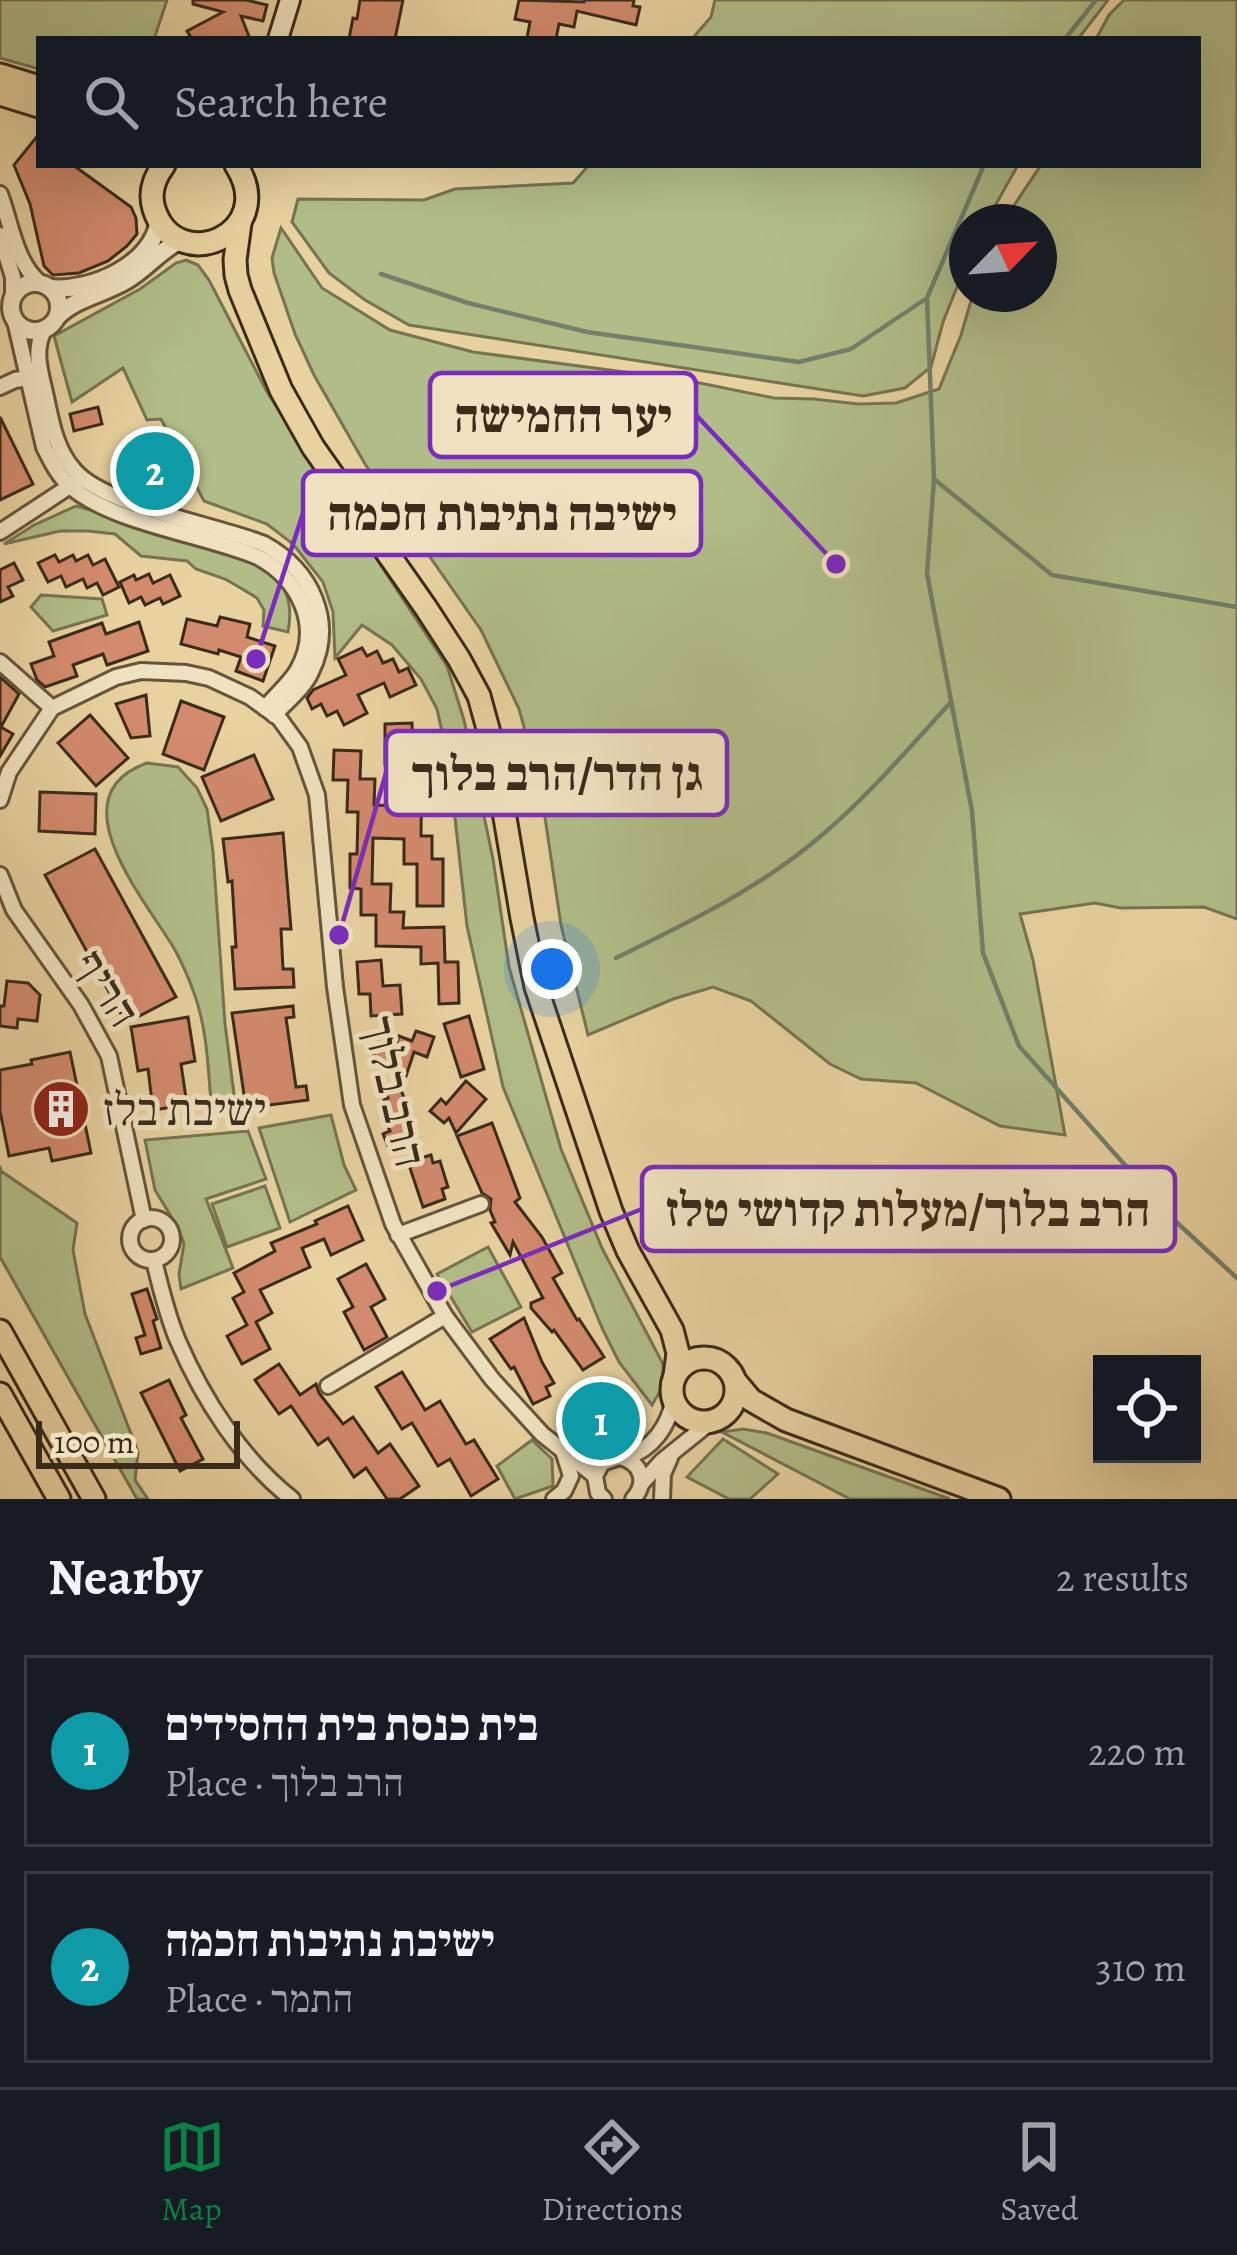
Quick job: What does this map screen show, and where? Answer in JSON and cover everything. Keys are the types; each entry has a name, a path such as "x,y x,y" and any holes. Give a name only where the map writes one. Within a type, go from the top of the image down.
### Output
{"main road":[{"path":"279,36 290,0"},
{"path":"0,75 36,86"},
{"path":"0,94 36,105"},
{"path":"240,290 235,260 248,193 241,169"},
{"path":"151,176 159,219 170,234 208,251 224,265 240,290 296,419 427,608 478,695 494,747 529,955 546,1020 611,1211 672,1330 678,1352 678,1407 693,1420 760,1417 801,1426"},
{"path":"188,242 220,240 240,223"},
{"path":"665,1317 696,1351 722,1363 760,1407 999,1499"},
{"path":"0,1330 94,1499"},
{"path":"675,1387 687,1363 712,1359"},
{"path":"716,1419 734,1402 735,1381"},
{"path":"0,1394 59,1499"}],"street":[{"path":"0,194 22,259 34,279 58,299 58,316"},
{"path":"13,296 25,285 83,286 121,269 153,240 159,219"},
{"path":"1,242 13,277 10,304 35,377"},
{"path":"15,321 26,330 44,329 72,304 127,280 169,246 188,242"},
{"path":"44,329 36,348 35,377 44,447 53,465 76,482 115,497 264,544 298,570 319,606 320,646 310,677 269,712"},
{"path":"0,387 35,377"},
{"path":"0,532 76,482"},
{"path":"0,662 52,708 9,772 0,800"},
{"name":"הרב בלוך","path":"52,708 116,677 141,671 186,673 250,697 279,718 300,747 317,795 335,987 352,1105 398,1235 445,1316 519,1411 595,1480 604,1499"},
{"name":"הריף","path":"0,875 14,910 81,1005 109,1056 143,1220"},
{"path":"398,1235 481,1204"},
{"path":"143,1220 164,1223 172,1235 167,1254 154,1261 138,1256 130,1243 133,1229 143,1220"},
{"path":"154,1261 177,1339 200,1384 251,1459 292,1499"},
{"path":"328,1386 445,1316"},
{"path":"555,1499 595,1480 602,1463 636,1454 654,1441 667,1423 675,1387"},
{"path":"636,1495 653,1468 716,1419"},
{"path":"555,1499 571,1476 557,1446"},
{"name":"הרב בלוך","path":"557,1446 586,1457 617,1459"},
{"path":"662,1499 662,1474 672,1453"},
{"path":"617,1459 638,1468 636,1495"}],"green space":[{"path":"0,0 167,0 155,36 36,36 36,68 0,58"},
{"path":"715,0 1108,0 1080,36 695,36 711,17"},
{"path":"1124,0 1237,0 1237,919 1204,907 1121,908 1095,903 1020,914 1065,1135 1000,1126 916,1083 861,1079 830,1064 751,1001 713,987 588,1035 561,925 540,784 519,709 481,630 365,464 314,375 274,273 272,258 281,228 322,288 390,330 473,352 685,380 774,398 896,403 939,389 968,312 1057,312 1057,204 1015,204 1039,168 1201,168 1201,36 1098,36"},
{"path":"586,168 1016,168 996,204 949,204 949,307 931,367 905,388 863,396 409,325 329,273 292,222 298,199 424,200 455,189 573,183"},
{"path":"186,260 198,265 209,280 267,392 447,666 464,720 493,859 509,967 561,1149 602,1248 663,1364 663,1386 652,1405 619,1362 602,1328 503,1087 467,926 449,764 437,709 421,679 392,645 362,625 335,658 333,612 323,582 293,544 267,524 204,501 161,419 147,420 123,368 72,402 54,336"},
{"path":"76,506 255,562 274,575 285,591 290,609 288,632 263,626 264,610 257,598 225,579 187,561 141,556 115,534 60,531 4,544"},
{"path":"41,595 102,599 107,615 53,631 31,607"},
{"path":"147,763 178,767 197,788 207,809 236,1110 212,1113 205,1037 194,993 175,950 129,878 108,824 108,799 120,779"},
{"path":"331,1115 356,1190 290,1222 259,1128"},
{"path":"248,1131 266,1179 206,1199 233,1268 181,1289 184,1244 155,1190 145,1140"},
{"path":"0,1166 77,1223 73,1250 85,1314 138,1452 135,1480 148,1499 137,1499 0,1257"},
{"path":"265,1186 280,1228 227,1247 212,1204"},
{"path":"488,1247 521,1307 472,1332 437,1274"},
{"path":"722,1432 767,1433 950,1499 850,1499"},
{"path":"723,1439 778,1474 750,1499 729,1499 687,1477"},
{"path":"532,1440 552,1459 553,1486 515,1499 497,1466"}],"building":[{"path":"193,0 246,0 267,5 263,21 241,16 249,36 190,36 187,31 223,12 193,4"},
{"path":"360,0 403,0 396,36 350,36 353,18 357,19"},
{"path":"519,0 634,0 633,6 640,7 636,25 577,11 574,27 559,24 557,36 527,36 530,22 515,19"},
{"path":"36,138 36,168 77,168 131,207 137,234 108,261 79,273 53,275 44,266 30,204 14,165"},
{"path":"98,407 102,424 74,431 70,414"},
{"path":"0,417 33,484 0,500"},
{"path":"157,443 181,483 163,494 157,485 148,490 130,459"},
{"path":"55,555 59,562 88,555 93,565 105,559 119,587 103,595 97,583 87,588 83,579 66,587 61,576 48,582 38,563"},
{"path":"14,563 23,580 8,587 13,596 0,602 0,570"},
{"path":"149,574 153,583 170,575 180,596 163,604 160,598 145,605 141,597 129,603 120,582"},
{"path":"220,617 250,624 247,637 275,646 263,681 236,671 241,657 181,644 187,619 217,626"},
{"path":"139,622 148,651 107,665 103,654 73,665 77,676 45,687 37,680 31,664 54,656 49,642 102,623 106,634"},
{"path":"362,648 367,656 377,651 383,663 393,659 399,672 408,668 416,685 390,697 384,683 358,695 367,713 344,725 337,711 327,716 321,704 312,709 307,698 313,690 346,675 338,659"},
{"path":"0,677 19,694 1,727 13,734 0,756"},
{"path":"146,695 150,736 131,738 116,704"},
{"path":"181,701 224,717 204,770 163,754"},
{"path":"90,715 128,758 96,786 58,743"},
{"path":"412,723 413,764 422,764 421,836 432,836 432,859 443,859 443,906 417,906 417,864 404,864 404,839 373,838 372,884 391,884 390,912 404,912 403,928 444,927 445,962 458,962 459,1003 439,1004 438,963 421,964 421,947 376,946 376,915 361,915 361,889 350,888 358,812 347,812 348,780 333,780 334,750 361,751 360,779 375,779 374,805 399,806 399,764 385,764 385,724"},
{"path":"254,755 273,799 221,821 202,777"},
{"path":"40,792 96,794 95,834 39,831"},
{"path":"283,833 291,929 281,929 283,969 293,969 294,987 235,989 232,881 228,882 223,839"},
{"path":"95,849 176,997 126,1023 45,875"},
{"path":"381,960 383,986 400,985 402,1014 371,1016 370,994 359,994 357,962"},
{"path":"7,981 28,983 40,995 37,1021 18,1019 17,1028 0,1026"},
{"path":"293,1006 294,1017 286,1018 296,1087 306,1086 308,1100 246,1108 232,1013"},
{"path":"469,1016 484,1069 461,1077 444,1024"},
{"path":"188,1017 195,1061 181,1064 187,1105 153,1110 148,1069 138,1071 131,1027"},
{"path":"416,1031 434,1037 427,1057 414,1052 406,1076 371,1064 378,1040 396,1046 399,1036 412,1041"},
{"path":"70,1052 91,1153 52,1161 49,1148 9,1156 0,1111 0,1070"},
{"path":"466,1081 486,1099 456,1133 449,1118 444,1123 430,1111 441,1099 446,1104"},
{"path":"399,1085 412,1118 405,1121 411,1138 391,1153 383,1134 390,1131 383,1114 388,1111 385,1091"},
{"path":"492,1123 520,1198 515,1202 542,1237 562,1273 553,1278 604,1357 583,1370 531,1308 531,1303 543,1298 513,1242 510,1255 491,1223 495,1222 491,1199 482,1193 457,1136"},
{"path":"431,1155 433,1163 440,1161 448,1187 442,1189 445,1199 423,1207 408,1162"},
{"path":"348,1206 363,1240 331,1255 324,1239 302,1248 310,1267 260,1290 272,1313 256,1322 270,1349 242,1364 227,1336 247,1325 233,1298 244,1292 234,1273 275,1251 271,1243"},
{"path":"366,1264 385,1299 371,1307 387,1337 364,1350 344,1312 353,1307 338,1279"},
{"path":"147,1289 161,1348 141,1354 136,1338 145,1335 132,1294"},
{"path":"524,1318 554,1383 546,1387 550,1396 533,1404 514,1367 490,1339"},
{"path":"279,1364 300,1395 316,1384 343,1424 353,1417 378,1453 390,1444 419,1486 400,1499 387,1499 366,1468 354,1477 328,1438 318,1445 291,1406 279,1414 255,1380"},
{"path":"402,1372 425,1410 440,1401 466,1444 474,1440 498,1479 471,1496 450,1459 438,1466 412,1423 402,1429 376,1387"},
{"path":"169,1380 186,1415 181,1418 203,1459 180,1471 141,1393"},
{"path":"599,1393 631,1427 610,1448 569,1415"}],"waterway":[{"path":"1067,36 1096,0"},
{"path":"983,168 927,298 934,479 927,574 972,811 983,953 1019,1046 1173,1219 1237,1278"},
{"path":"381,274 468,303 587,332 799,362 851,349 924,300"},
{"path":"934,479 1052,575 1237,607"},
{"path":"616,958 723,903 799,854 856,804 951,702"}],"place":[{"name":"ישיבת נתיבות חכמה","path":"155,471"},
{"name":"יער החמישה","path":"836,564"},
{"name":"ישיבה נתיבות חכמה","path":"256,659"},
{"name":"גן הדר/הרב בלוך","path":"339,935"},
{"name":"ישיבת בלז","path":"61,1109"},
{"name":"הרב בלוך/מעלות קדושי טלז","path":"437,1291"},
{"name":"בית כנסת בית החסידים","path":"601,1421"}]}
